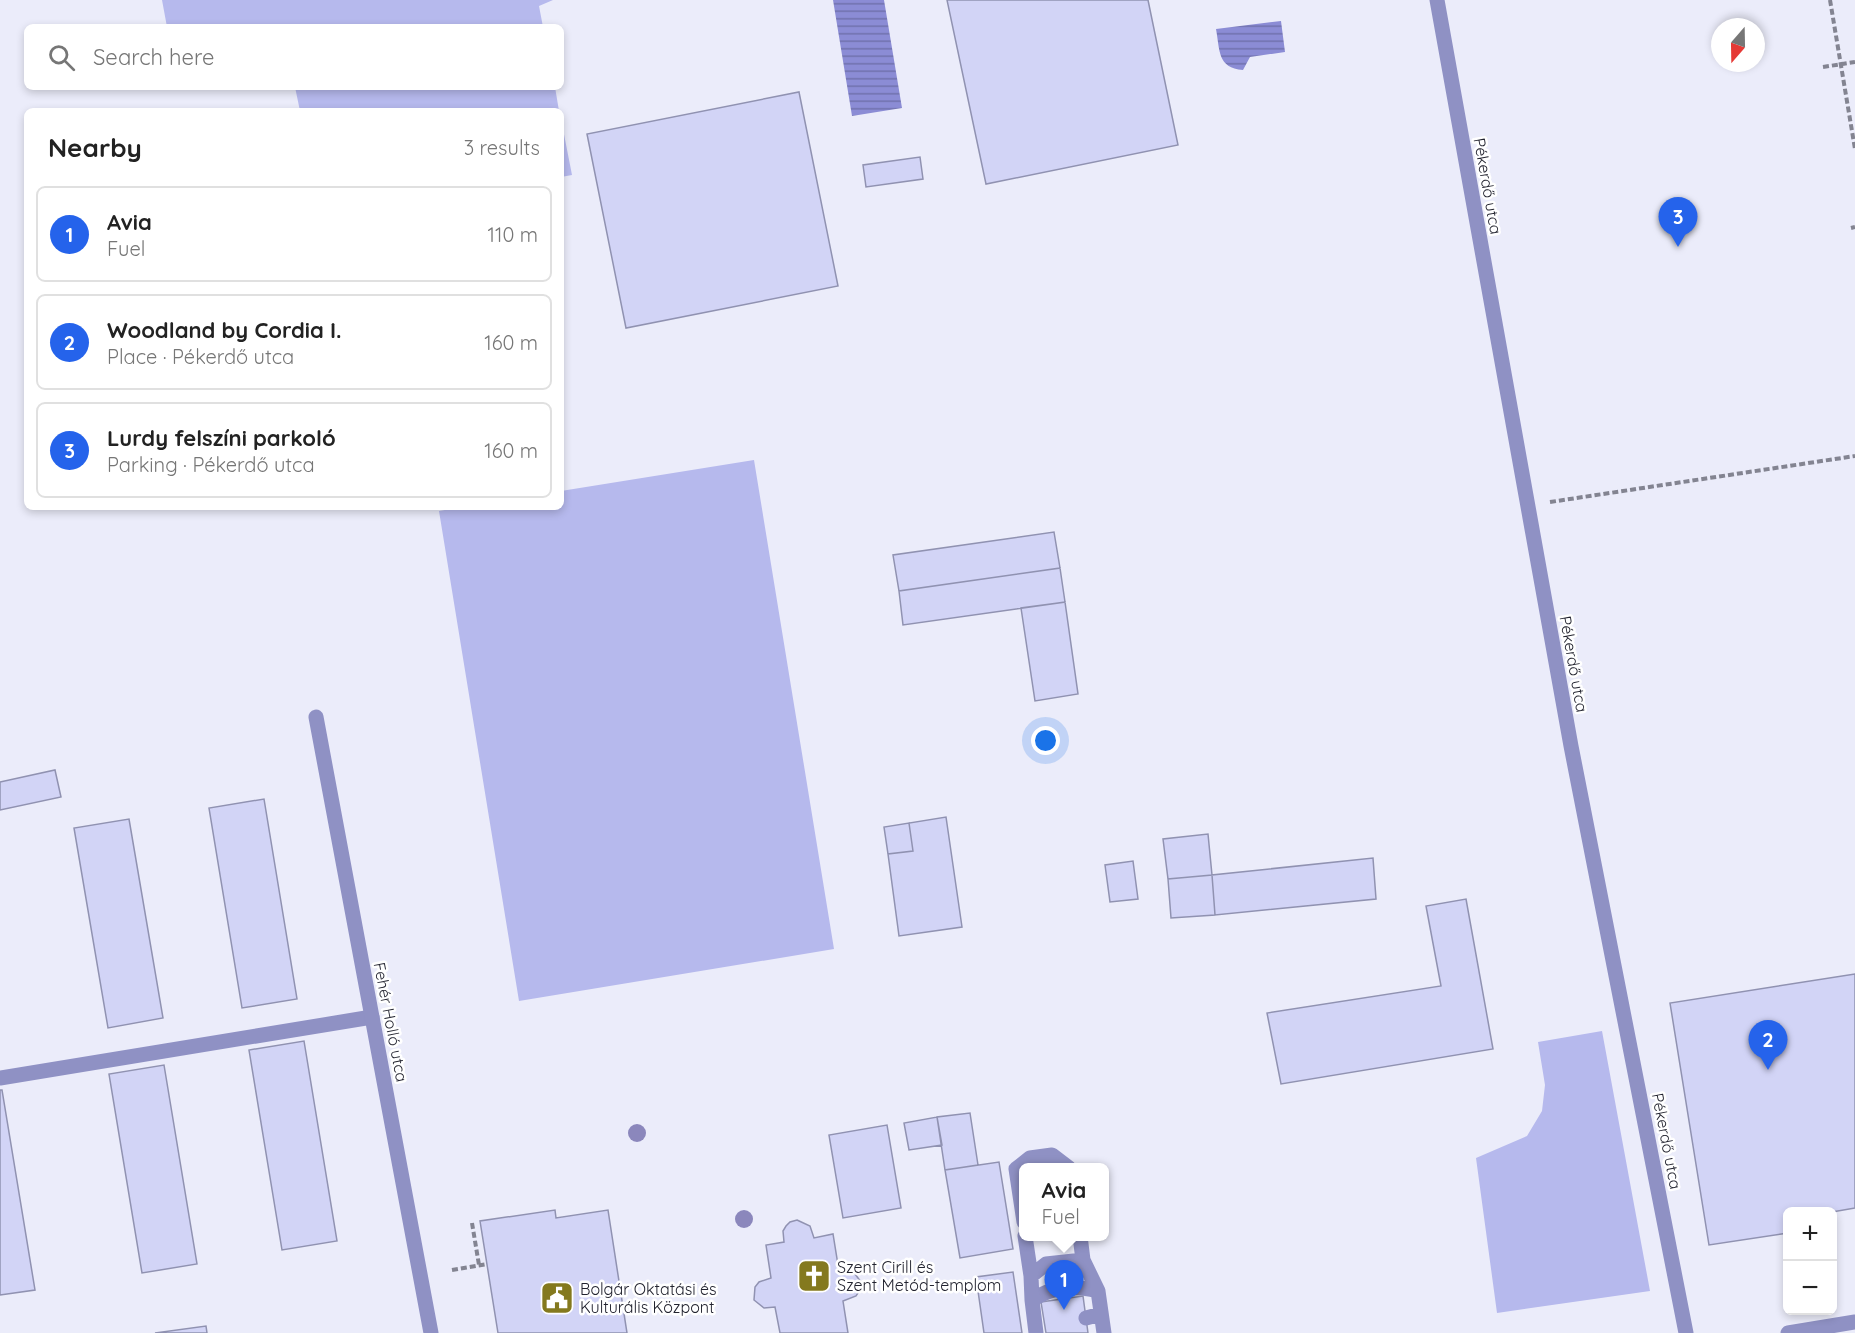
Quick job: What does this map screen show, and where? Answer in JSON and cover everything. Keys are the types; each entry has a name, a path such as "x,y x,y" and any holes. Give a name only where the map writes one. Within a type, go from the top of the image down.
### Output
{"street":[{"name":"Pékerdő utca","path":"1437,0 1569,735 1686,1333"},
{"name":"Fehér Holló utca","path":"316,717 431,1333"},
{"path":"0,1078 372,1017"},
{"path":"1024,1163 1030,1158 1052,1155 1063,1163"},
{"path":"1019,1167 1017,1169 1019,1187"},
{"path":"1026,1241 1032,1300 1039,1328"},
{"path":"1081,1241 1083,1260 1098,1291 1104,1333"},
{"path":"1031,1276 1046,1264 1083,1260"},
{"path":"1032,1300 1046,1291 1078,1287 1098,1291"},
{"path":"1086,1318 1101,1314"},
{"path":"1788,1333 1855,1322"}],"path":[{"path":"1830,0 1855,149"},
{"path":"1823,67 1855,62"},
{"path":"1549,502 1855,456"},
{"path":"472,1223 479,1266"},
{"path":"452,1270 487,1264"}],"shaded area":[{"path":"162,0 553,0 539,6 542,24 166,24"},
{"path":"833,0 884,0 902,108 852,116"},
{"path":"1281,21 1285,52 1250,57 1243,70 1235,69 1224,62 1219,51 1216,29"},
{"path":"296,90 556,90 558,108 299,108"},
{"path":"564,134 572,175 564,176"},
{"path":"754,460 834,949 519,1001 439,511 564,510 564,491"},
{"path":"1602,1031 1650,1291 1497,1313 1476,1158 1527,1136 1542,1111 1545,1085 1538,1042"}],"building":[{"path":"947,0 1148,0 1178,145 986,184"},
{"path":"799,92 838,286 626,328 587,134"},
{"path":"920,157 923,179 866,187 863,165"},
{"path":"1054,532 1060,568 899,591 893,555"},
{"path":"1060,568 1065,602 903,625 899,591"},
{"path":"1065,602 1078,694 1035,701 1021,608"},
{"path":"55,770 61,797 0,810 0,782"},
{"path":"264,799 297,999 242,1008 209,808"},
{"path":"946,817 962,927 899,936 888,854 913,851 909,823"},
{"path":"129,819 163,1018 108,1028 74,828"},
{"path":"909,823 913,851 888,854 884,827"},
{"path":"1208,834 1212,875 1168,879 1163,839"},
{"path":"1373,858 1376,899 1215,915 1212,875"},
{"path":"1133,861 1138,899 1110,902 1105,865"},
{"path":"1212,875 1215,915 1171,918 1168,879"},
{"path":"1466,899 1493,1049 1281,1084 1267,1013 1441,986 1426,906"},
{"path":"1855,974 1855,1208 1837,1211 1837,1207 1783,1207 1783,1234 1709,1245 1670,1003"},
{"path":"304,1041 337,1241 282,1250 249,1050"},
{"path":"164,1065 197,1264 142,1273 109,1074"},
{"path":"0,1090 2,1090 35,1290 0,1295"},
{"path":"970,1113 978,1165 945,1170 937,1117"},
{"path":"937,1117 942,1145 909,1150 904,1123"},
{"path":"887,1125 901,1208 843,1218 829,1135"},
{"path":"999,1162 1013,1249 960,1258 945,1170"},
{"name":"Bolgár Oktatási és Kulturális Központ","path":"555,1210 556,1218 608,1210 627,1333 498,1333 480,1221"},
{"name":"Szent Cirill és Szent Metód-templom","path":"797,1220 810,1226 814,1238 833,1234 839,1271 844,1270 855,1274 861,1282 856,1296 843,1301 848,1333 780,1333 775,1307 764,1308 754,1300 755,1287 759,1282 771,1278 766,1245 784,1242 783,1231 790,1222"},
{"path":"1013,1272 1022,1333 984,1333 976,1277"},
{"path":"1083,1296 1088,1333 1046,1333 1041,1302"},
{"path":"206,1326 207,1333 155,1333"}],"place":[{"name":"Lurdy felszíni parkoló","path":"1678,247"},
{"name":"Woodland by Cordia I.","path":"1768,1070"},
{"name":"Szent Cirill és Szent Metód-templom","path":"814,1276"},
{"name":"Bolgár Oktatási és Kulturális Központ","path":"557,1298"},
{"name":"Avia","path":"1064,1310"}]}
